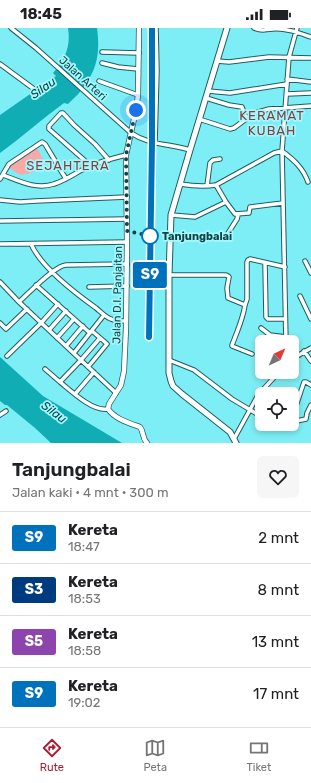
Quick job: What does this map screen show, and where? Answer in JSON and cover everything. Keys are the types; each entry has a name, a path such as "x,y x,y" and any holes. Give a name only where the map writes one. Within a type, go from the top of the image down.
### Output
{"highway":[{"path":"227,28 171,215 169,275 169,373 173,386 230,432 235,441"}],"main road":[{"name":"Jalan D.I. Panjaitan","path":"108,409 109,404 121,385 124,371 127,286 126,155 138,95 139,28"},
{"path":"108,409 122,420 140,426 144,438 148,443"}],"street":[{"name":"Jalan Arteri","path":"12,28 131,133 155,143 178,146 190,150"},
{"path":"155,143 157,70 156,28"},
{"path":"254,28 263,30 273,28 296,30 311,37"},
{"path":"286,335 282,151 289,57 296,30"},
{"path":"102,52 139,53"},
{"path":"217,61 229,62 269,57 311,58"},
{"path":"102,63 118,67 138,68"},
{"path":"0,64 34,89"},
{"path":"287,79 311,82"},
{"path":"99,81 138,95"},
{"path":"208,91 230,93 288,84"},
{"path":"287,94 311,93"},
{"path":"206,98 229,105 242,107 246,118"},
{"path":"199,119 230,129 234,128 254,113 269,109 311,106"},
{"path":"91,166 49,129 49,126 61,113 63,113 95,144 109,160"},
{"path":"0,179 9,164 42,142 45,144 66,179"},
{"path":"282,151 305,173 308,182"},
{"path":"180,184 191,186 216,185 274,153 282,151"},
{"path":"3,175 25,184 43,186 55,184 91,166 126,155"},
{"path":"207,186 210,163 213,160 220,160"},
{"path":"216,185 226,202 235,214 238,215"},
{"path":"0,200 20,202 127,197"},
{"path":"171,215 195,218 226,202"},
{"path":"238,215 249,212 250,207 283,203"},
{"path":"225,238 238,215"},
{"path":"0,221 127,219"},
{"path":"0,244 127,242"},
{"path":"30,244 52,272 78,295 104,315 115,321 126,321"},
{"path":"252,354 232,346 246,305 247,262 250,259 285,267"},
{"path":"305,261 311,273"},
{"path":"265,263 266,317 268,319 285,320"},
{"path":"19,302 36,285 63,265 127,264"},
{"path":"169,275 228,276 228,298 246,305"},
{"path":"0,282 19,302 116,393"},
{"path":"36,285 74,319 107,344 88,366"},
{"path":"89,287 127,286"},
{"path":"0,290 7,290"},
{"path":"300,296 311,319"},
{"path":"7,356 58,304"},
{"path":"306,309 311,307"},
{"path":"0,323 6,329 27,309"},
{"path":"49,330 66,311"},
{"path":"74,354 104,315"},
{"path":"57,338 74,319"},
{"path":"66,346 83,326"},
{"path":"261,328 270,335"},
{"path":"60,382 100,338"},
{"path":"299,354 311,348"},
{"path":"304,351 311,361"},
{"path":"169,360 198,372 226,395 255,413"},
{"path":"45,369 82,400 102,410 108,409"},
{"path":"75,394 94,372"},
{"path":"235,441 258,395 273,379"},
{"path":"299,397 304,382 311,385"},
{"path":"299,420 306,419 311,405"},
{"path":"0,415 6,411"}],"shaded area":[{"path":"35,149 38,150 43,159 37,170 31,173 19,174 10,168 11,164"}],"water":[{"name":"Silau","path":"68,28 97,28 98,51 93,72 82,90 68,104 64,103 0,153 0,115 56,76 53,73 64,58 68,47"},
{"name":"Silau","path":"0,357 43,396 122,443 51,443 35,428 0,401"}],"railway":[{"path":"149,337 152,28"}],"train":[{"name":"S9","path":"149,337 152,28"}],"place":[{"name":"Tanjungbalai","path":"150,236"}],"district":[{"name":"KERAMAT KUBAH","path":"272,122"},
{"name":"SEJAHTERA","path":"68,165"}],"route":[{"path":"136,110 126,155 127,231 150,236"}]}
